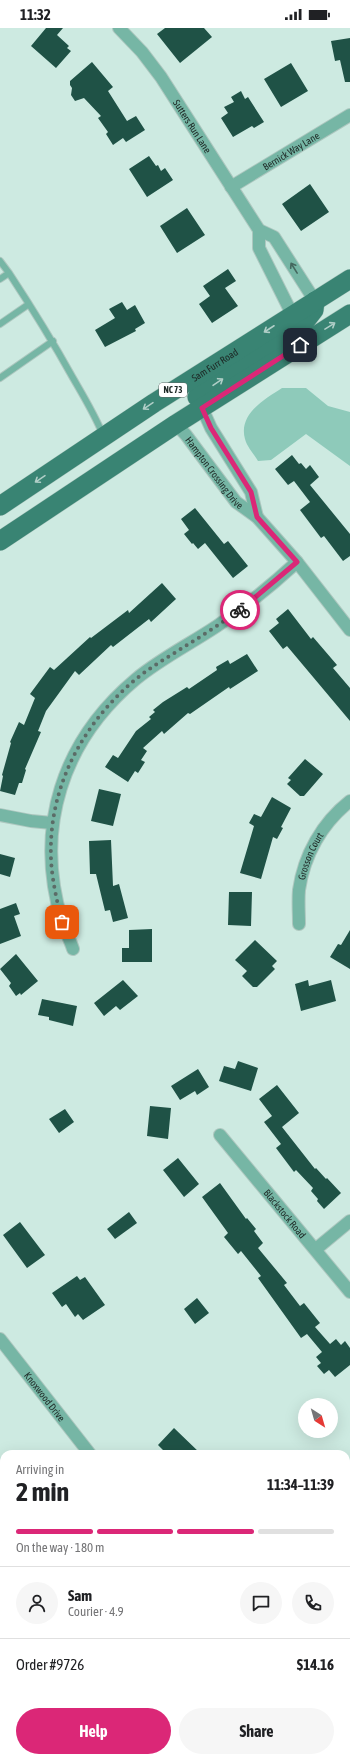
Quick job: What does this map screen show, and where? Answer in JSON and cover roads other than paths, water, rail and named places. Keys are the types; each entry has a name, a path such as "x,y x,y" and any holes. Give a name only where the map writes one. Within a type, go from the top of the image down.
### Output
{"main road":[{"name":"Sam Furr Road","path":"0,506 103,436 292,314 350,279"},
{"path":"87,482 210,387 304,323 314,310 315,301"},
{"path":"0,541 176,424 350,314"}],"street":[{"name":"Sutters Run Lane","path":"119,28 142,52 161,77 259,230 274,237 315,301"},
{"name":"Bernick Way Lane","path":"231,187 350,115"},
{"path":"259,230 259,248 292,314"},
{"name":"Hampton Crossing Drive","path":"202,408 211,428 251,492 257,517"},
{"name":"Hampton Crossing Drive","path":"176,424 186,435 236,502 257,517 297,562 350,630"},
{"path":"74,949 62,922 51,859 52,823 58,797 72,758 79,744 105,707 137,678 239,610 297,562"},
{"name":"Grosson Court","path":"299,924 299,891 308,854 326,826 350,801"},
{"path":"0,815 31,821 52,823"},
{"name":"Blackstock Road","path":"220,1135 316,1249 350,1292"},
{"path":"316,1249 350,1222"},
{"name":"Knoxwood Drive","path":"0,1339 87,1450"}],"lane":[{"path":"0,261 53,341 96,418 103,436"},
{"path":"0,279 9,273"},
{"path":"0,324 29,304"},
{"path":"0,378 53,341"}]}
